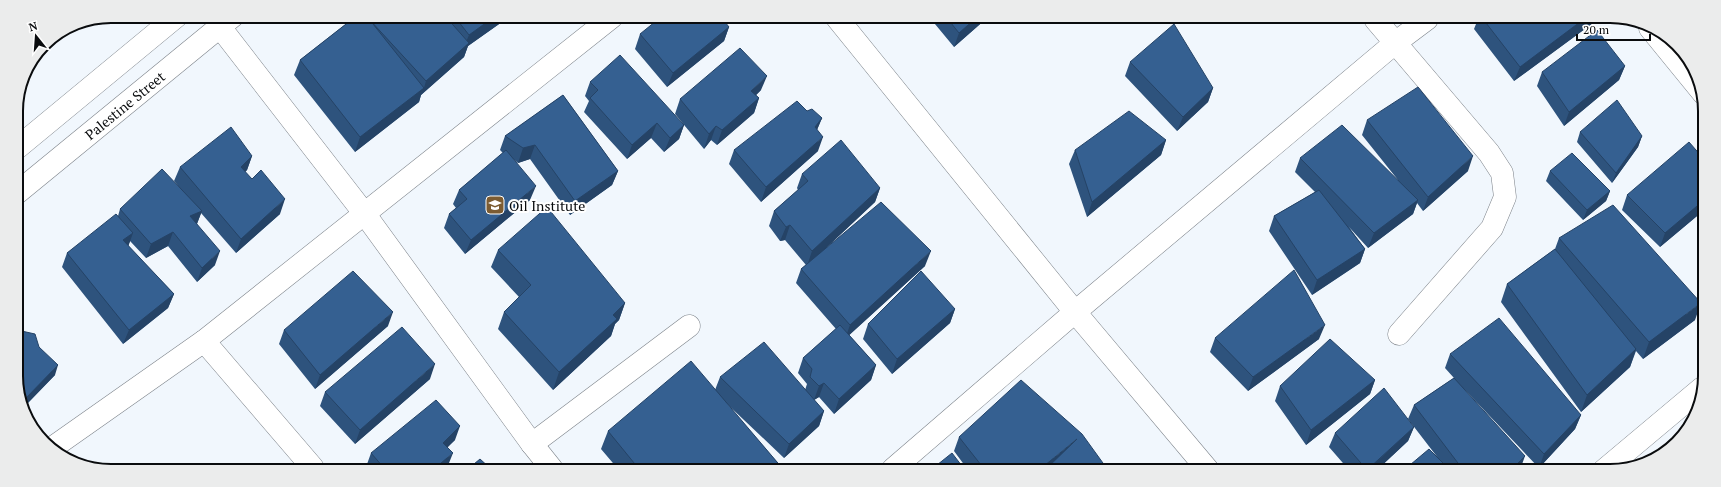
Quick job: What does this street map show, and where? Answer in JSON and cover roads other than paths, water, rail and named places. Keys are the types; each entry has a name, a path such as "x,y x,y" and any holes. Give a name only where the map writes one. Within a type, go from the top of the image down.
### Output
{"street":[{"path":"23,143 169,23"},
{"name":"Palestine Street","path":"23,188 225,23"},
{"path":"227,23 548,464"},
{"path":"57,445 204,341 604,23"},
{"path":"841,23 1075,312 1203,464"},
{"path":"1379,23 1395,44 1489,153 1502,173 1506,197 1492,228 1399,334"},
{"path":"899,464 1075,312 1422,23"},
{"path":"1658,37 1692,79"},
{"path":"532,444 689,326"},
{"path":"204,341 310,464"},
{"path":"1611,464 1696,393"}],"place":[{"name":"Oil Institute","path":"495,205"}]}
